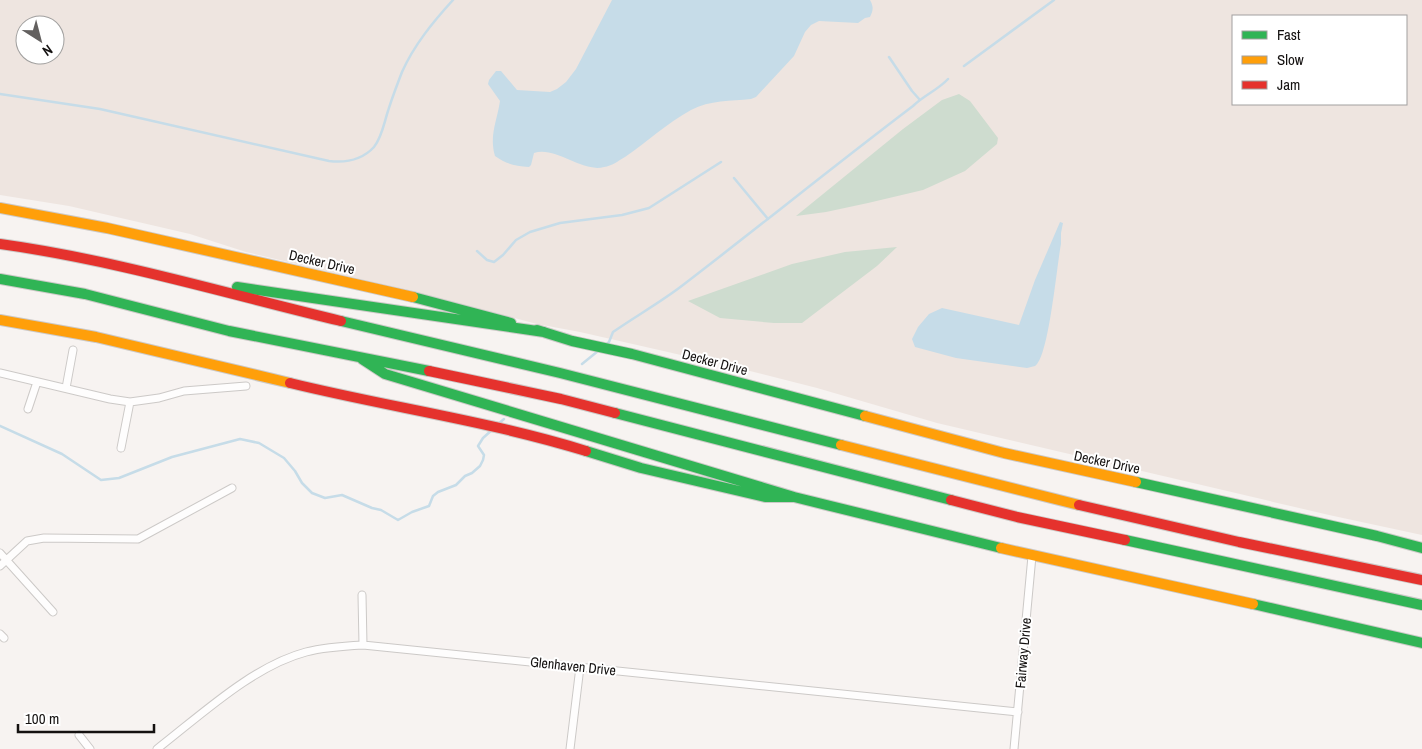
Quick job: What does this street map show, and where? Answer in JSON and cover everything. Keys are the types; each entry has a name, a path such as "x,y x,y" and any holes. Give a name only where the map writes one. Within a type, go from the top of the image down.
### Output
{"main road":[{"name":"Decker Drive","path":"0,208 107,228 388,291 572,341 632,354 1012,455 1377,536 1422,548"},
{"path":"0,244 42,250 172,278 560,373 1019,491 1239,542 1422,580"},
{"path":"172,278 544,332"},
{"path":"0,279 85,294 228,330 561,399 1017,518 1422,605"},
{"path":"0,320 96,337 344,396 477,423 531,436 641,468 756,495 765,497 794,497"},
{"path":"356,355 385,374 794,497 1032,556 1308,616 1422,643"}],"street":[{"path":"66,388 73,350"},
{"path":"0,373 130,402 159,398 184,391 246,386"},
{"path":"28,409 38,382"},
{"path":"121,448 130,402"},
{"path":"0,566 27,541 44,538 138,539 232,488"},
{"path":"0,553 53,612"},
{"name":"Fairway Drive","path":"1014,749 1032,556"},
{"path":"362,595 363,645"},
{"name":"Glenhaven Drive","path":"157,749 262,670 282,660 314,650 363,645 1018,712"},
{"path":"570,749 580,667"},
{"path":"79,734 90,749"}],"shaded area":[{"path":"0,0 1422,0 1422,535 937,423 817,388 738,368 537,324 428,295 246,252 190,234 69,206 0,195"}],"green space":[{"path":"959,94 970,101 998,138 997,144 965,171 923,190 826,212 796,216 903,129 942,100"},
{"path":"897,247 877,266 802,323 774,323 720,318 688,301 792,264 845,252"}],"water":[{"path":"612,0 870,0 873,9 870,17 858,23 819,21 811,25 805,32 794,56 756,97 713,103 691,110 610,166 596,168 551,153 542,152 534,153 529,167 511,164 495,156 493,135 500,101 488,84 489,80 496,71 501,71 517,90 550,92 557,89 566,82 576,69"},
{"path":"1060,222 1063,223 1052,309 1044,346 1040,359 1035,366 1027,368 956,358 915,347 912,339 918,327 929,314 942,308 1019,325 1035,280"}],"waterway":[{"path":"0,94 100,109 329,161 348,161 364,155 377,143 396,87 412,52 424,34 453,0"},
{"path":"964,66 1054,0"},
{"path":"889,57 920,100"},
{"path":"606,345 613,332 683,285 948,79"},
{"path":"477,251 487,260 494,262 516,240 530,232 560,223 622,215 649,208 721,162"},
{"path":"734,178 768,219"},
{"path":"582,364 598,351"},
{"path":"497,425 504,419"},
{"path":"0,426 62,454 101,480 119,478 172,457 240,439 259,443 284,458 302,483 312,493 325,498 342,495 381,510 398,520 412,512 429,506 433,496 438,492 456,485 480,466 484,455 478,446 483,438 493,429"}],"traffic: fast":[{"path":"0,279 85,294 229,331 429,371"},
{"path":"237,287 544,332"},
{"path":"413,297 511,323"},
{"path":"341,321 560,373 841,445"},
{"path":"537,330 572,341 632,354 865,416"},
{"path":"362,359 385,374 794,497"},
{"path":"615,413 951,500"},
{"path":"586,451 641,468 765,497 794,497 1001,548"},
{"path":"1136,482 1377,536 1422,548"},
{"path":"1125,540 1422,605"},
{"path":"1253,604 1422,643"}],"traffic: slow":[{"path":"0,208 107,228 413,297"},
{"path":"0,320 96,337 290,383"},
{"path":"865,416 1004,453 1136,482"},
{"path":"841,445 1079,505"},
{"path":"1001,548 1253,604"}],"traffic: jam":[{"path":"0,244 129,268 341,321"},
{"path":"429,371 561,399 615,413"},
{"path":"290,383 513,431 586,451"},
{"path":"951,500 1017,517 1125,540"},
{"path":"1079,505 1239,542 1422,580"}]}
